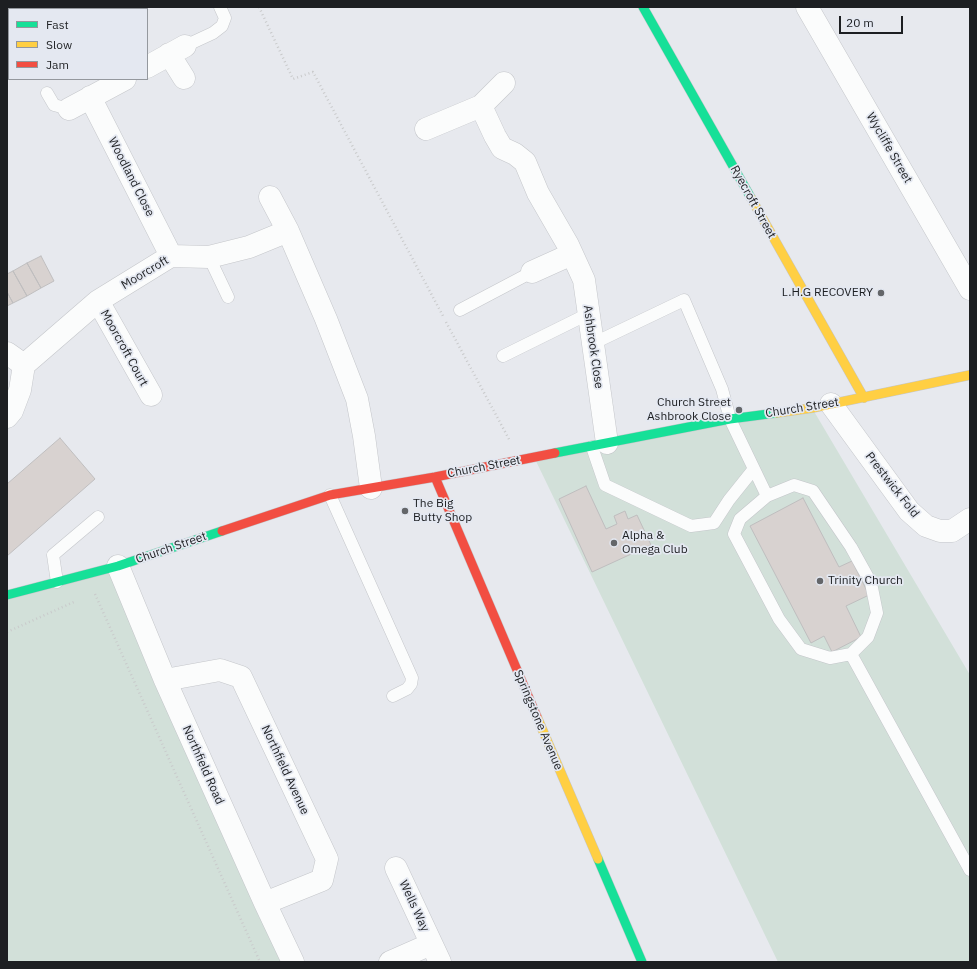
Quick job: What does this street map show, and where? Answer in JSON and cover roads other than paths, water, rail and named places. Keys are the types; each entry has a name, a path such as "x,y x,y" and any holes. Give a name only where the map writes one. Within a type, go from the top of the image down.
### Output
{"street":[{"name":"Ryecroft Street","path":"643,7 864,398"},
{"name":"Wycliffe Street","path":"807,7 970,289"},
{"path":"148,66 177,50 184,78"},
{"path":"69,109 123,80"},
{"path":"426,129 481,106 504,83"},
{"name":"Woodland Close","path":"90,97 172,256"},
{"name":"Ashbrook Close","path":"481,106 502,148 515,154 525,162 538,193 558,225 584,280 592,344 600,445"},
{"path":"270,197 288,231 326,319 357,399 371,488"},
{"name":"Moorcroft","path":"7,417 12,411 20,390 16,359 98,301 172,256 209,257 249,247 288,231"},
{"path":"532,272 572,254"},
{"name":"Moorcroft Court","path":"98,301 151,395"},
{"name":"Church Street","path":"7,596 118,566 330,495 435,477 730,420 864,398 970,375"},
{"name":"Prestwick Fold","path":"831,404 909,511 926,526 940,532 952,531 970,519"},
{"name":"Springstone Avenue","path":"435,477 642,962"},
{"name":"Northfield Road","path":"118,566 165,680 265,903 294,962"},
{"name":"Northfield Avenue","path":"165,680 220,670 241,677 327,859 322,880 265,903"},
{"name":"Wells Way","path":"390,962 436,953 396,868"}],"lane":[{"path":"177,50 213,33 222,26 226,18 220,7"},
{"path":"47,93 54,105 69,109"},
{"path":"209,257 228,297"},
{"path":"460,310 532,272"},
{"path":"592,344 684,300 722,389 730,420 753,470 767,496"},
{"path":"503,356 588,314"},
{"path":"600,445 605,485 691,526 714,523 729,500 753,470"},
{"path":"794,485 813,491 851,547 871,583 877,613 868,638 851,654 830,658 801,649 779,618 734,534 740,519 767,496 794,485"},
{"path":"330,495 412,678 411,684 407,690 393,696"},
{"path":"57,582 53,555 98,517"},
{"path":"851,654 970,870"}],"place":[{"name":"L.H.G RECOVERY","path":"881,293"},
{"name":"Church Street Ashbrook Close","path":"739,410"},
{"name":"The Big Butty Shop","path":"405,511"},
{"name":"Alpha & Omega Club","path":"614,543"},
{"name":"Trinity Church","path":"820,581"}]}
